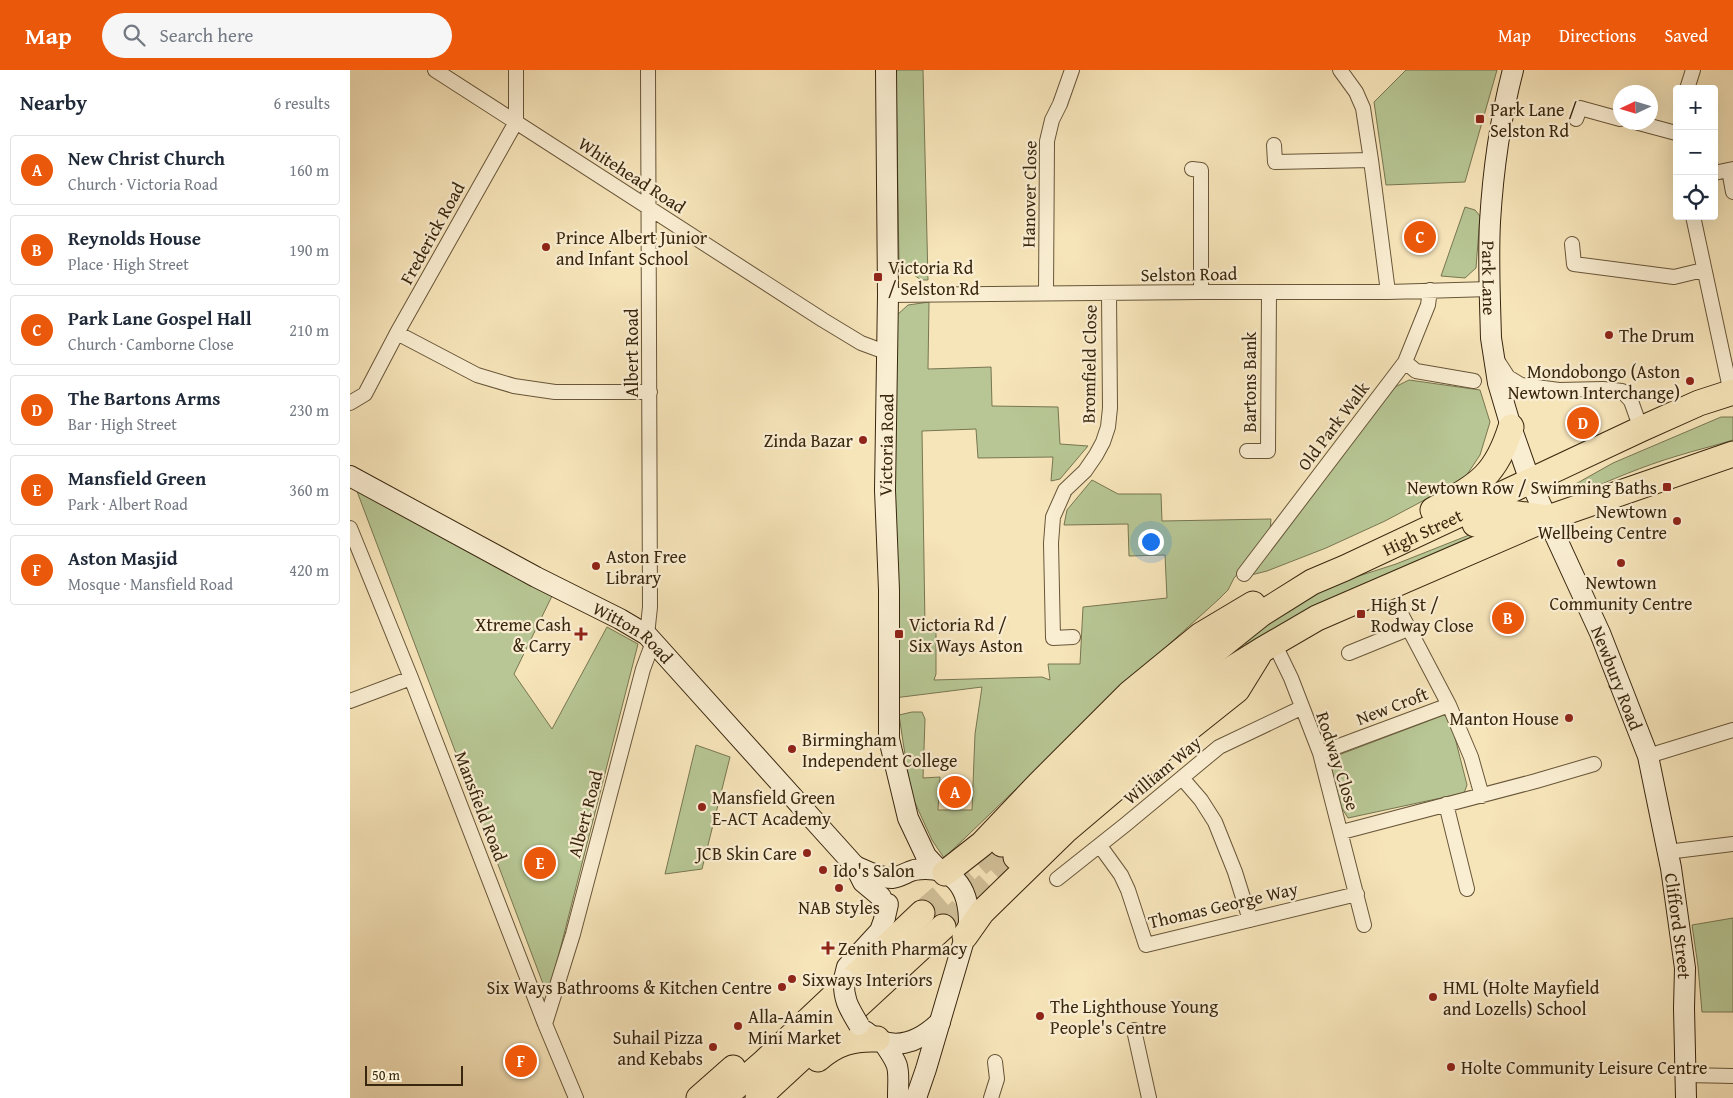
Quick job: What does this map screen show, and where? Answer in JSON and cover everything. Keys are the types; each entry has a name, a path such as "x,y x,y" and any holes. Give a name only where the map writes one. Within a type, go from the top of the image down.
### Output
{"highway":[{"name":"High Street","path":"1732,393 1699,404 1642,429 1312,582 1261,614 1137,717 1009,850 1212,681 1317,618 1548,518 1733,454"},
{"path":"1388,548 1407,524 1470,489 1488,475 1505,448 1511,427"},
{"path":"1345,568 1400,555 1504,512 1548,518"},
{"path":"943,872 982,844 1129,694 1201,635 1252,604 1312,582"},
{"path":"758,1098 954,931 982,912 1065,831 1144,764 1237,690 1268,646"},
{"path":"723,1098 775,1052 922,913"},
{"path":"699,1098 845,973"},
{"path":"774,1098 836,1045 873,1035"}],"main road":[{"name":"Victoria Road","path":"885,70 888,295 885,490 889,590 889,739 908,818 912,857 910,872"},
{"name":"Park Lane","path":"1513,70 1504,103 1497,154 1490,223 1490,289 1493,353 1498,383 1530,481"},
{"name":"Witton Road","path":"350,476 536,577 620,619 650,638 855,866 863,882 882,897 885,917"},
{"name":"Newbury Road","path":"1530,481 1600,633 1648,756"},
{"name":"Clifford Street","path":"1648,756 1671,868 1686,968 1684,1008 1686,1098"},
{"name":"Victoria Road","path":"908,818 926,856 943,872 953,877 964,891 969,913 969,923 954,931 940,1022 916,1098"},
{"name":"Witton Road","path":"855,866 888,878 895,878 923,869 943,872"},
{"path":"898,1098 900,1076 898,1065 846,1004 843,992 845,973 880,931 890,894 897,884 910,872"},
{"path":"873,1035 896,1045 919,1038 940,1022"}],"street":[{"name":"Whitehead Road","path":"435,70 823,320 861,342 888,353"},
{"name":"Frederick Road","path":"350,403 365,394 397,333 516,122 516,70"},
{"name":"Albert Road","path":"545,1024 573,934 650,638 648,70"},
{"name":"Hanover Close","path":"1046,293 1047,141 1052,120 1072,70"},
{"path":"1340,70 1356,92 1363,108 1388,292"},
{"path":"1689,85 1693,70"},
{"path":"1576,119 1580,108 1613,117"},
{"path":"1658,128 1673,132"},
{"path":"1274,145 1275,162 1371,160"},
{"path":"1192,169 1201,170 1202,292"},
{"path":"1718,172 1731,169 1733,192"},
{"path":"1694,220 1703,270 1732,393"},
{"path":"1572,244 1574,264 1674,276 1703,270"},
{"name":"Selston Road","path":"888,295 1388,292 1490,289"},
{"name":"Old Park Walk","path":"1244,574 1405,362 1428,305 1430,290"},
{"name":"Bartons Bank","path":"1248,451 1268,451 1268,292"},
{"name":"Bromfield Close","path":"1073,637 1053,638 1051,543 1053,517 1066,490 1085,471 1096,455 1108,428 1110,408 1109,294"},
{"path":"397,333 477,375 514,386 555,392 650,392"},
{"path":"1493,353 1508,377 1521,385 1542,389 1603,389 1622,391 1631,401 1642,429"},
{"path":"1405,362 1416,371 1474,381"},
{"name":"Mansfield Road","path":"351,535 411,678 545,1024 576,1098"},
{"path":"1398,608 1449,705 1471,757 1482,796"},
{"path":"1349,653 1408,629"},
{"name":"Rodway Close","path":"1268,646 1289,673 1320,753 1342,832 1364,924"},
{"path":"350,701 411,678"},
{"name":"New Croft","path":"1320,753 1449,705"},
{"name":"William Way","path":"1057,879 1100,846 1219,747 1301,708"},
{"path":"1648,756 1733,730"},
{"path":"1342,832 1482,796 1594,764"},
{"path":"1182,778 1201,800 1215,822 1235,872 1250,920"},
{"path":"1446,804 1468,888"},
{"path":"1667,852 1733,844"},
{"name":"Thomas George Way","path":"1100,846 1121,875 1128,890 1146,945 1357,894"},
{"path":"1134,1030 1149,1098"},
{"path":"991,1098 997,1079 995,1062"},
{"path":"1686,1075 1733,1076"}],"green space":[{"path":"896,70 923,70 928,280 921,280 899,264"},
{"path":"1406,70 1497,70 1465,182 1386,185 1374,102"},
{"path":"1465,207 1475,210 1480,216 1476,268 1465,278 1441,276"},
{"path":"929,302 928,369 991,367 992,406 1058,407 1060,444 1088,446 1060,479 1051,481 1053,457 978,458 976,429 922,431 925,627 936,627 936,674 934,680 1042,677 1050,680 1048,664 1080,664 1083,607 1167,598 1165,555 1129,556 1128,524 1064,525 1067,510 1092,480 1118,494 1161,494 1162,521 1271,519 1270,531 1234,578 1228,590 1135,675 944,858 932,840 911,794 899,715 922,712 925,719 923,778 940,777 938,810 972,810 975,734 982,687 894,698 896,316 908,305"},
{"path":"1409,380 1480,390 1490,422 1480,455 1464,479 1385,521 1326,548 1267,571 1251,575 1395,387"},
{"path":"1721,417 1733,417 1733,440 1652,464 1578,494 1574,492 1572,486 1613,463"},
{"path":"355,486 552,596 514,674 552,729 607,627 638,644 548,997"},
{"path":"1512,518 1249,648 1242,637 1285,609 1334,584 1396,564"},
{"path":"1444,715 1451,722 1467,785 1464,793 1348,818 1340,805 1328,763 1336,756"},
{"path":"696,745 730,757 702,869 665,874"},
{"path":"1733,918 1733,1012 1702,1012 1692,925"}],"tunnel":[{"path":"922,913 1002,844"},
{"path":"943,927 1016,857"}],"place":[{"name":"Park Lane / Selston Rd","path":"1480,119"},
{"name":"Park Lane Gospel Hall","path":"1420,237"},
{"name":"Prince Albert Junior and Infant School","path":"546,247"},
{"name":"Victoria Rd / Selston Rd","path":"878,277"},
{"name":"The Drum","path":"1609,335"},
{"name":"Mondobongo (Aston Newtown Interchange)","path":"1690,381"},
{"name":"The Bartons Arms","path":"1583,423"},
{"name":"Zinda Bazar","path":"863,440"},
{"name":"Newtown Row / Swimming Baths","path":"1667,487"},
{"name":"Newtown Wellbeing Centre","path":"1677,521"},
{"name":"Newtown Community Centre","path":"1621,563"},
{"name":"Aston Free Library","path":"596,566"},
{"name":"High St / Rodway Close","path":"1361,614"},
{"name":"Reynolds House","path":"1508,618"},
{"name":"Xtreme Cash & Carry","path":"581,634"},
{"name":"Victoria Rd / Six Ways Aston","path":"899,634"},
{"name":"Manton House","path":"1569,718"},
{"name":"Birmingham Independent College","path":"792,749"},
{"name":"New Christ Church","path":"955,792"},
{"name":"Mansfield Green E-ACT Academy","path":"702,807"},
{"name":"JCB Skin Care","path":"807,853"},
{"name":"Mansfield Green","path":"540,863"},
{"name":"Ido's Salon","path":"823,870"},
{"name":"NAB Styles","path":"839,888"},
{"name":"Zenith Pharmacy","path":"828,948"},
{"name":"Sixways Interiors","path":"792,979"},
{"name":"Six Ways Bathrooms & Kitchen Centre","path":"782,987"},
{"name":"HML (Holte Mayfield and Lozells) School","path":"1433,997"},
{"name":"The Lighthouse Young People's Centre","path":"1040,1016"},
{"name":"Alla-Aamin Mini Market","path":"738,1026"},
{"name":"Suhail Pizza and Kebabs","path":"713,1047"},
{"name":"Aston Masjid","path":"521,1061"},
{"name":"Holte Community Leisure Centre","path":"1451,1067"}]}
